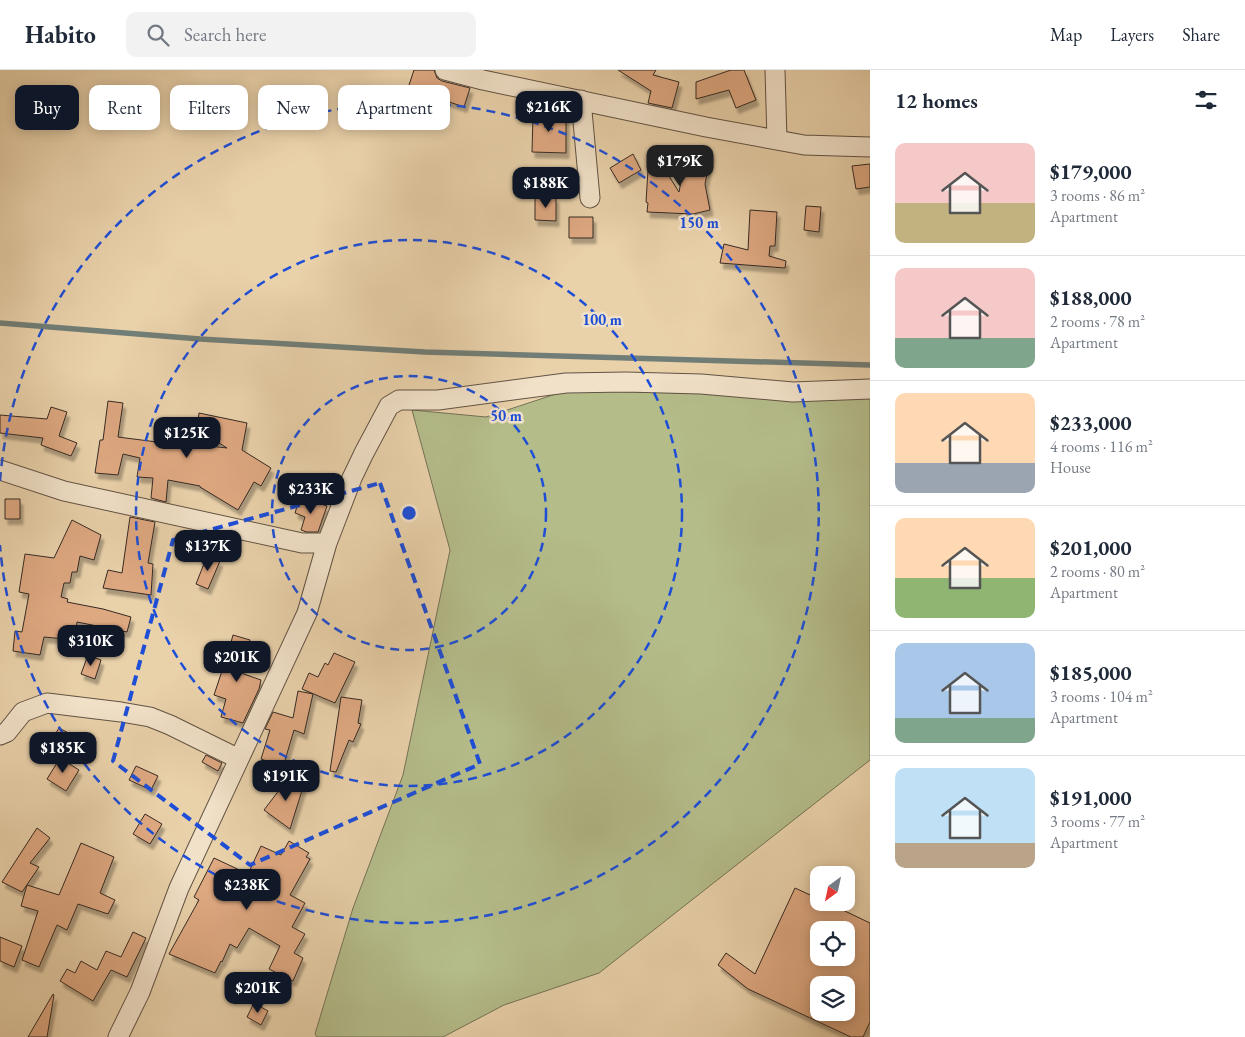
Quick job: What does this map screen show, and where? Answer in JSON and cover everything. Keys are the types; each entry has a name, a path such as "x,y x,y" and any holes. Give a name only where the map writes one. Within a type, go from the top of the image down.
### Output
{"street":[{"path":"446,70 483,80 706,128 804,145 870,147"},
{"path":"775,70 777,140"},
{"path":"581,100 590,198"},
{"path":"118,1037 140,992 179,888 307,613 327,543 352,478 378,424 389,406 399,400 438,400 566,383 701,384 793,392 870,389"},
{"path":"0,470 64,492 302,543 327,543"},
{"path":"0,735 7,732 23,712 47,703 150,717 239,759"}],"highlighted area":[{"path":"380,483 480,764 250,865 113,761 173,540"}],"green space":[{"path":"568,390 870,398 870,760 599,973 504,1005 443,1037 317,1037 315,1034 353,908 403,775 450,550 412,410 486,417"}],"building":[{"path":"414,70 434,70 437,78 442,81 470,88 464,107 450,102 450,85 409,85"},
{"path":"618,70 656,70 653,75 679,82 672,108 648,103 651,91"},
{"path":"731,70 744,70 756,100 736,108 729,90 696,99 696,82"},
{"path":"533,113 566,114 566,153 532,152"},
{"path":"687,150 711,154 705,184 710,210 693,214 647,212 648,170 660,162 679,192"},
{"path":"633,154 641,170 619,183 610,168"},
{"path":"870,164 870,187 856,189 852,166"},
{"path":"535,197 556,197 556,221 535,220"},
{"path":"806,206 821,207 819,232 804,230"},
{"path":"750,210 777,212 775,246 770,246 769,256 786,261 785,268 720,263 724,244 748,250"},
{"path":"569,217 593,217 593,238 569,238"},
{"path":"108,401 123,403 118,437 227,448 197,429 199,413 247,423 242,450 271,468 261,486 254,482 238,510 200,486 168,480 166,502 151,498 153,478 137,477 140,458 123,454 118,475 95,473 100,440 103,440"},
{"path":"51,407 67,412 59,436 77,443 71,456 41,445 43,438 0,433 0,415 47,419"},
{"path":"300,497 327,506 318,532 301,530 305,517 295,513"},
{"path":"5,499 20,499 20,519 5,519"},
{"path":"130,517 155,522 148,563 153,564 151,595 103,588 108,570 122,573"},
{"path":"72,520 101,535 94,560 80,556 77,572 72,572 70,583 64,583 61,597 68,599 67,602 131,617 127,632 77,622 75,640 44,637 40,655 13,651 15,631 22,632 29,594 19,592 25,554 54,558"},
{"path":"207,556 220,561 208,589 196,584"},
{"path":"233,635 250,640 241,673 261,680 259,689 243,723 221,717 226,699 214,695"},
{"path":"334,653 355,662 335,703 302,689 309,673 318,677 325,663 328,665"},
{"path":"88,655 101,660 95,679 81,674"},
{"path":"298,691 313,694 304,734 294,730 283,767 261,759 270,730 265,729 273,712 293,718"},
{"path":"341,697 362,700 358,723 361,724 353,742 349,740 336,772 330,771"},
{"path":"59,728 80,739 69,756 49,744"},
{"path":"206,755 222,763 218,771 202,762"},
{"path":"60,758 79,770 66,791 47,779"},
{"path":"136,766 158,776 151,790 129,780"},
{"path":"286,778 304,784 290,829 264,810"},
{"path":"145,814 162,824 150,844 133,834"},
{"path":"37,828 50,838 30,863 39,867 22,892 2,882"},
{"path":"289,841 309,853 306,857 310,859 290,895 305,903 292,927 305,934 294,953 303,958 293,981 269,969 280,946 249,928 237,948 230,944 215,973 169,954 199,900 194,897 214,858 248,874 261,846 281,855"},
{"path":"81,843 114,857 100,893 115,900 108,914 78,904 67,930 57,925 39,967 22,960 38,911 21,906 27,885 59,895"},
{"path":"795,888 810,895 810,911 845,911 870,923 870,1022 863,1037 851,1037 817,1021 855,1021 855,976 810,976 810,1018 748,989 718,965 726,953 755,974"},
{"path":"133,932 146,938 127,977 111,970 93,1001 60,981 67,969 75,973 81,961 97,970 106,951 121,957"},
{"path":"0,937 22,946 14,967 0,961"},
{"path":"53,994 47,1037 28,1037"},
{"path":"254,1003 268,1011 261,1025 247,1017"}],"waterway":[{"path":"0,323 200,339 425,352 870,365"}]}
